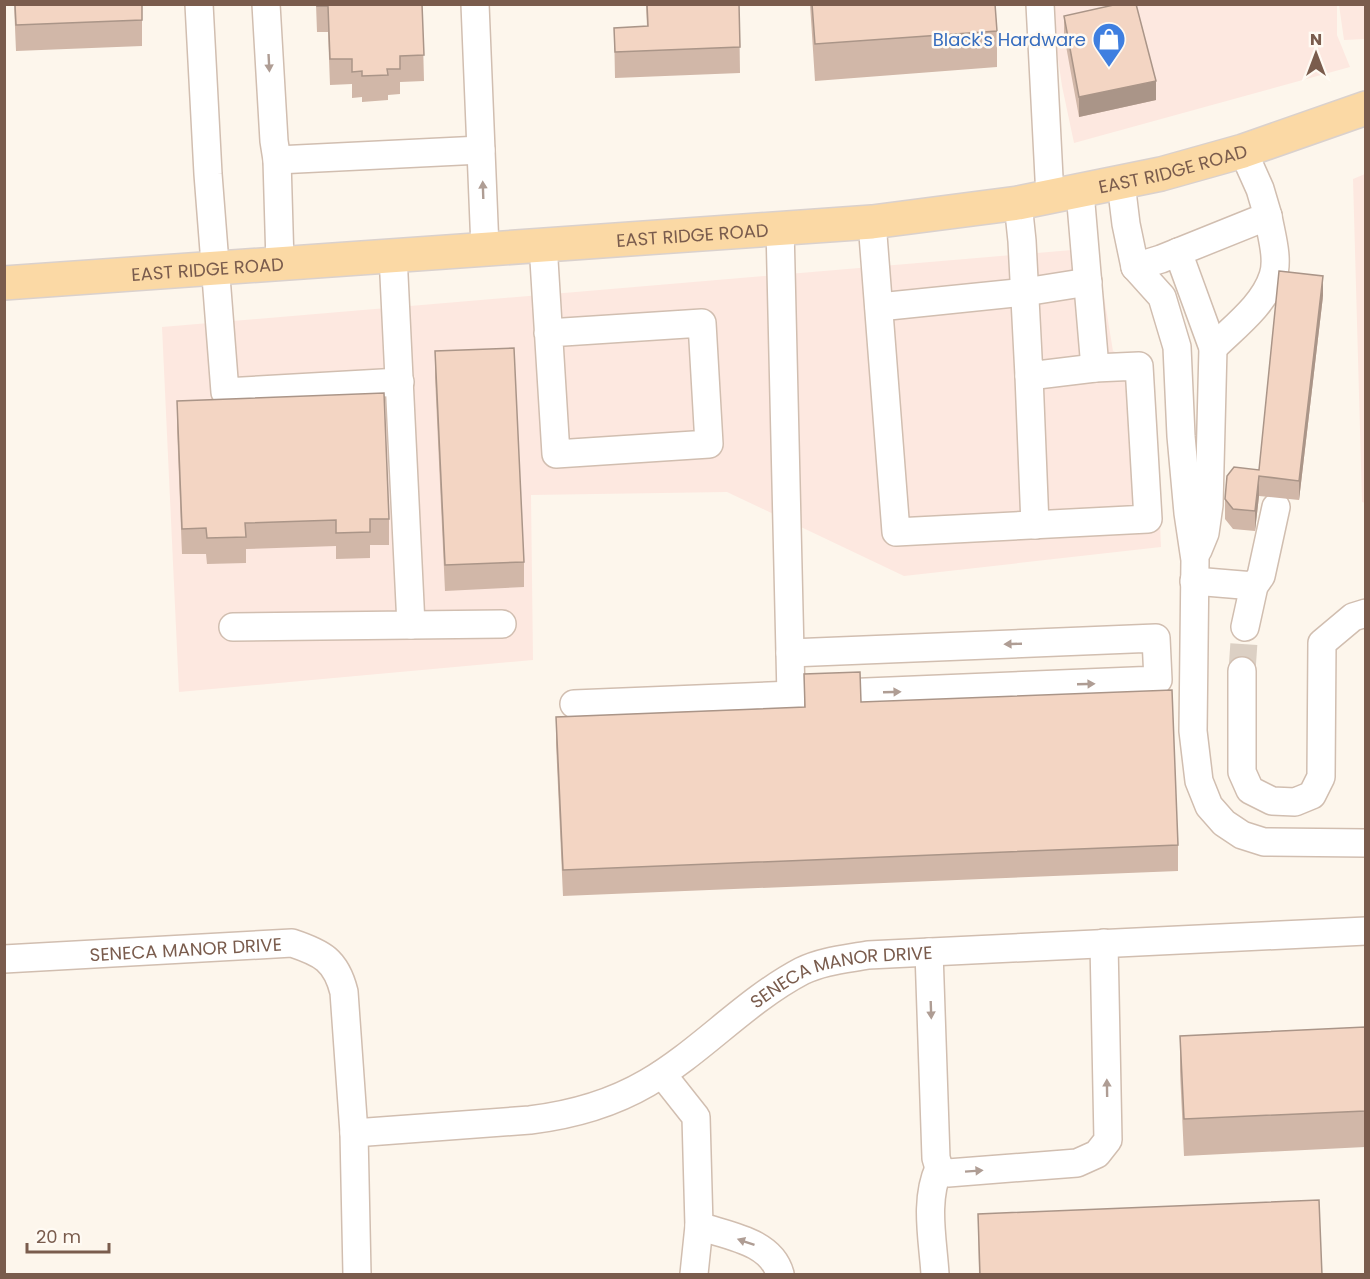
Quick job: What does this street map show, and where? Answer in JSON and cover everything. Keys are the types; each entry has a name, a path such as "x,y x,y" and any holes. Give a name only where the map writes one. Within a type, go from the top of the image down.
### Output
{"main road":[{"name":"EAST RIDGE ROAD","path":"4,283 872,222 1018,203 1161,174 1243,151 1365,108"}],"street":[{"path":"199,4 207,174 225,392 400,382"},
{"path":"266,4 277,160 280,263"},
{"path":"475,4 485,248"},
{"path":"1040,4 1065,194 1088,282 1095,368"},
{"path":"277,160 481,150"},
{"path":"1214,348 1249,313 1263,295 1274,275 1274,257 1268,216 1260,189 1243,151"},
{"path":"1121,183 1126,224 1135,267 1162,297 1177,347 1182,447 1195,570 1193,731 1199,781 1209,806 1224,823 1242,835 1264,842 1365,843"},
{"path":"1018,203 1025,291 1035,525"},
{"path":"1135,267 1268,216"},
{"path":"872,222 896,532 1148,519 1139,366 1095,368 1029,376"},
{"path":"780,227 791,696"},
{"path":"543,244 548,333 556,454 709,444 702,323 548,333"},
{"path":"1178,252 1214,348 1209,505 1205,533 1195,570"},
{"path":"393,255 411,625"},
{"path":"879,307 1088,282"},
{"path":"1245,627 1254,586 1261,576 1276,507"},
{"path":"1195,570 1254,586"},
{"path":"1242,671 1242,772 1250,790 1272,801 1294,802 1312,795 1321,777 1322,643 1353,617 1365,613"},
{"path":"233,627 502,624"},
{"path":"574,704 1158,680 1156,638 790,653"},
{"name":"SENECA MANOR DRIVE","path":"354,1133 557,1117 602,1105 662,1074 766,993 803,970 823,963 868,955 1365,931"},
{"path":"939,1168 948,1173 1077,1163 1097,1154 1108,1140 1104,943"},
{"name":"SENECA MANOR DRIVE","path":"4,959 292,944 314,950 326,957 336,970 344,992 354,1133 357,1275"},
{"path":"929,952 936,1158 939,1168 932,1184 931,1198 935,1275"},
{"path":"662,1074 696,1117 699,1226 694,1275"},
{"path":"699,1226 760,1247 777,1263 780,1275"}],"shaded area":[{"path":"1050,5 1337,5 1337,35 1350,67 1074,143 1062,86"},
{"path":"1339,5 1365,5 1365,39 1344,40"},
{"path":"1365,174 1365,503 1362,502 1353,179"},
{"path":"1096,248 1113,351 1153,369 1161,547 904,576 727,492 531,495 533,660 179,692 162,327"}],"building":[{"path":"15,4 142,4 142,20 16,25"},
{"path":"317,4 422,4 424,55 400,56 400,69 387,69 388,75 362,76 362,71 352,72 352,59 330,59 328,6 317,6"},
{"path":"647,4 739,4 740,47 615,52 614,28 648,26"},
{"path":"812,4 995,4 997,31 815,44"},
{"name":"Black's Hardware","path":"1118,4 1136,4 1156,81 1079,97 1064,16"},
{"path":"1279,271 1323,276 1299,481 1259,476 1255,511 1233,509 1225,499 1227,476 1234,467 1259,470"},
{"path":"514,348 524,562 445,565 435,351"},
{"path":"384,393 389,519 370,519 370,532 336,533 336,520 245,523 246,537 207,538 206,528 182,529 177,401"},
{"path":"860,672 861,702 1172,690 1178,845 563,870 556,717 805,707 804,674"},
{"path":"1365,1027 1365,1111 1184,1119 1180,1036"},
{"path":"1319,1200 1322,1275 980,1275 978,1214"}],"tunnel":[{"path":"1242,671 1245,627"}],"place":[{"name":"Black's Hardware","path":"1109,68"}]}
